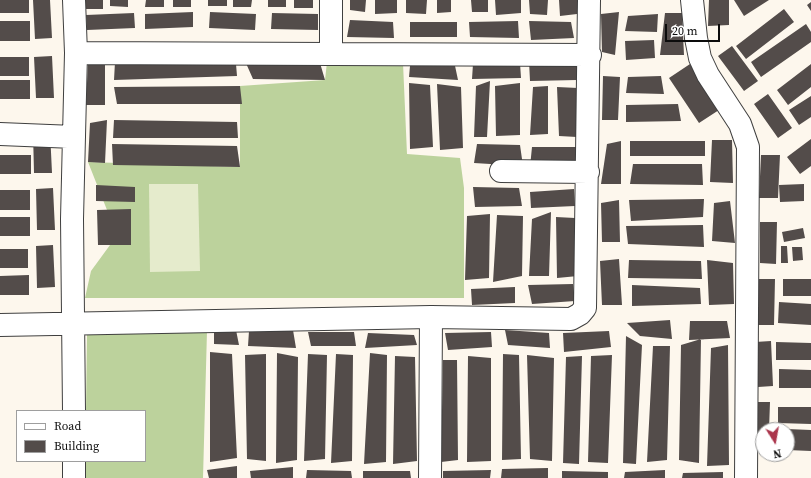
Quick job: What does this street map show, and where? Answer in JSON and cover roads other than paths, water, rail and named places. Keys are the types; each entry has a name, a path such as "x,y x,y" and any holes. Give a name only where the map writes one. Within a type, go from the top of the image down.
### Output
{"street":[{"path":"74,0 76,53 72,219 74,410"},
{"path":"331,0 331,54"},
{"path":"0,325 431,317 571,319 580,314 584,308 590,55 589,0"},
{"path":"692,0 696,38 700,58 708,75 740,124 748,147 746,478"},
{"path":"76,53 590,55"},
{"path":"0,134 74,137"},
{"path":"501,171 588,172"},
{"path":"430,478 431,317"},
{"path":"74,462 74,478"}]}
